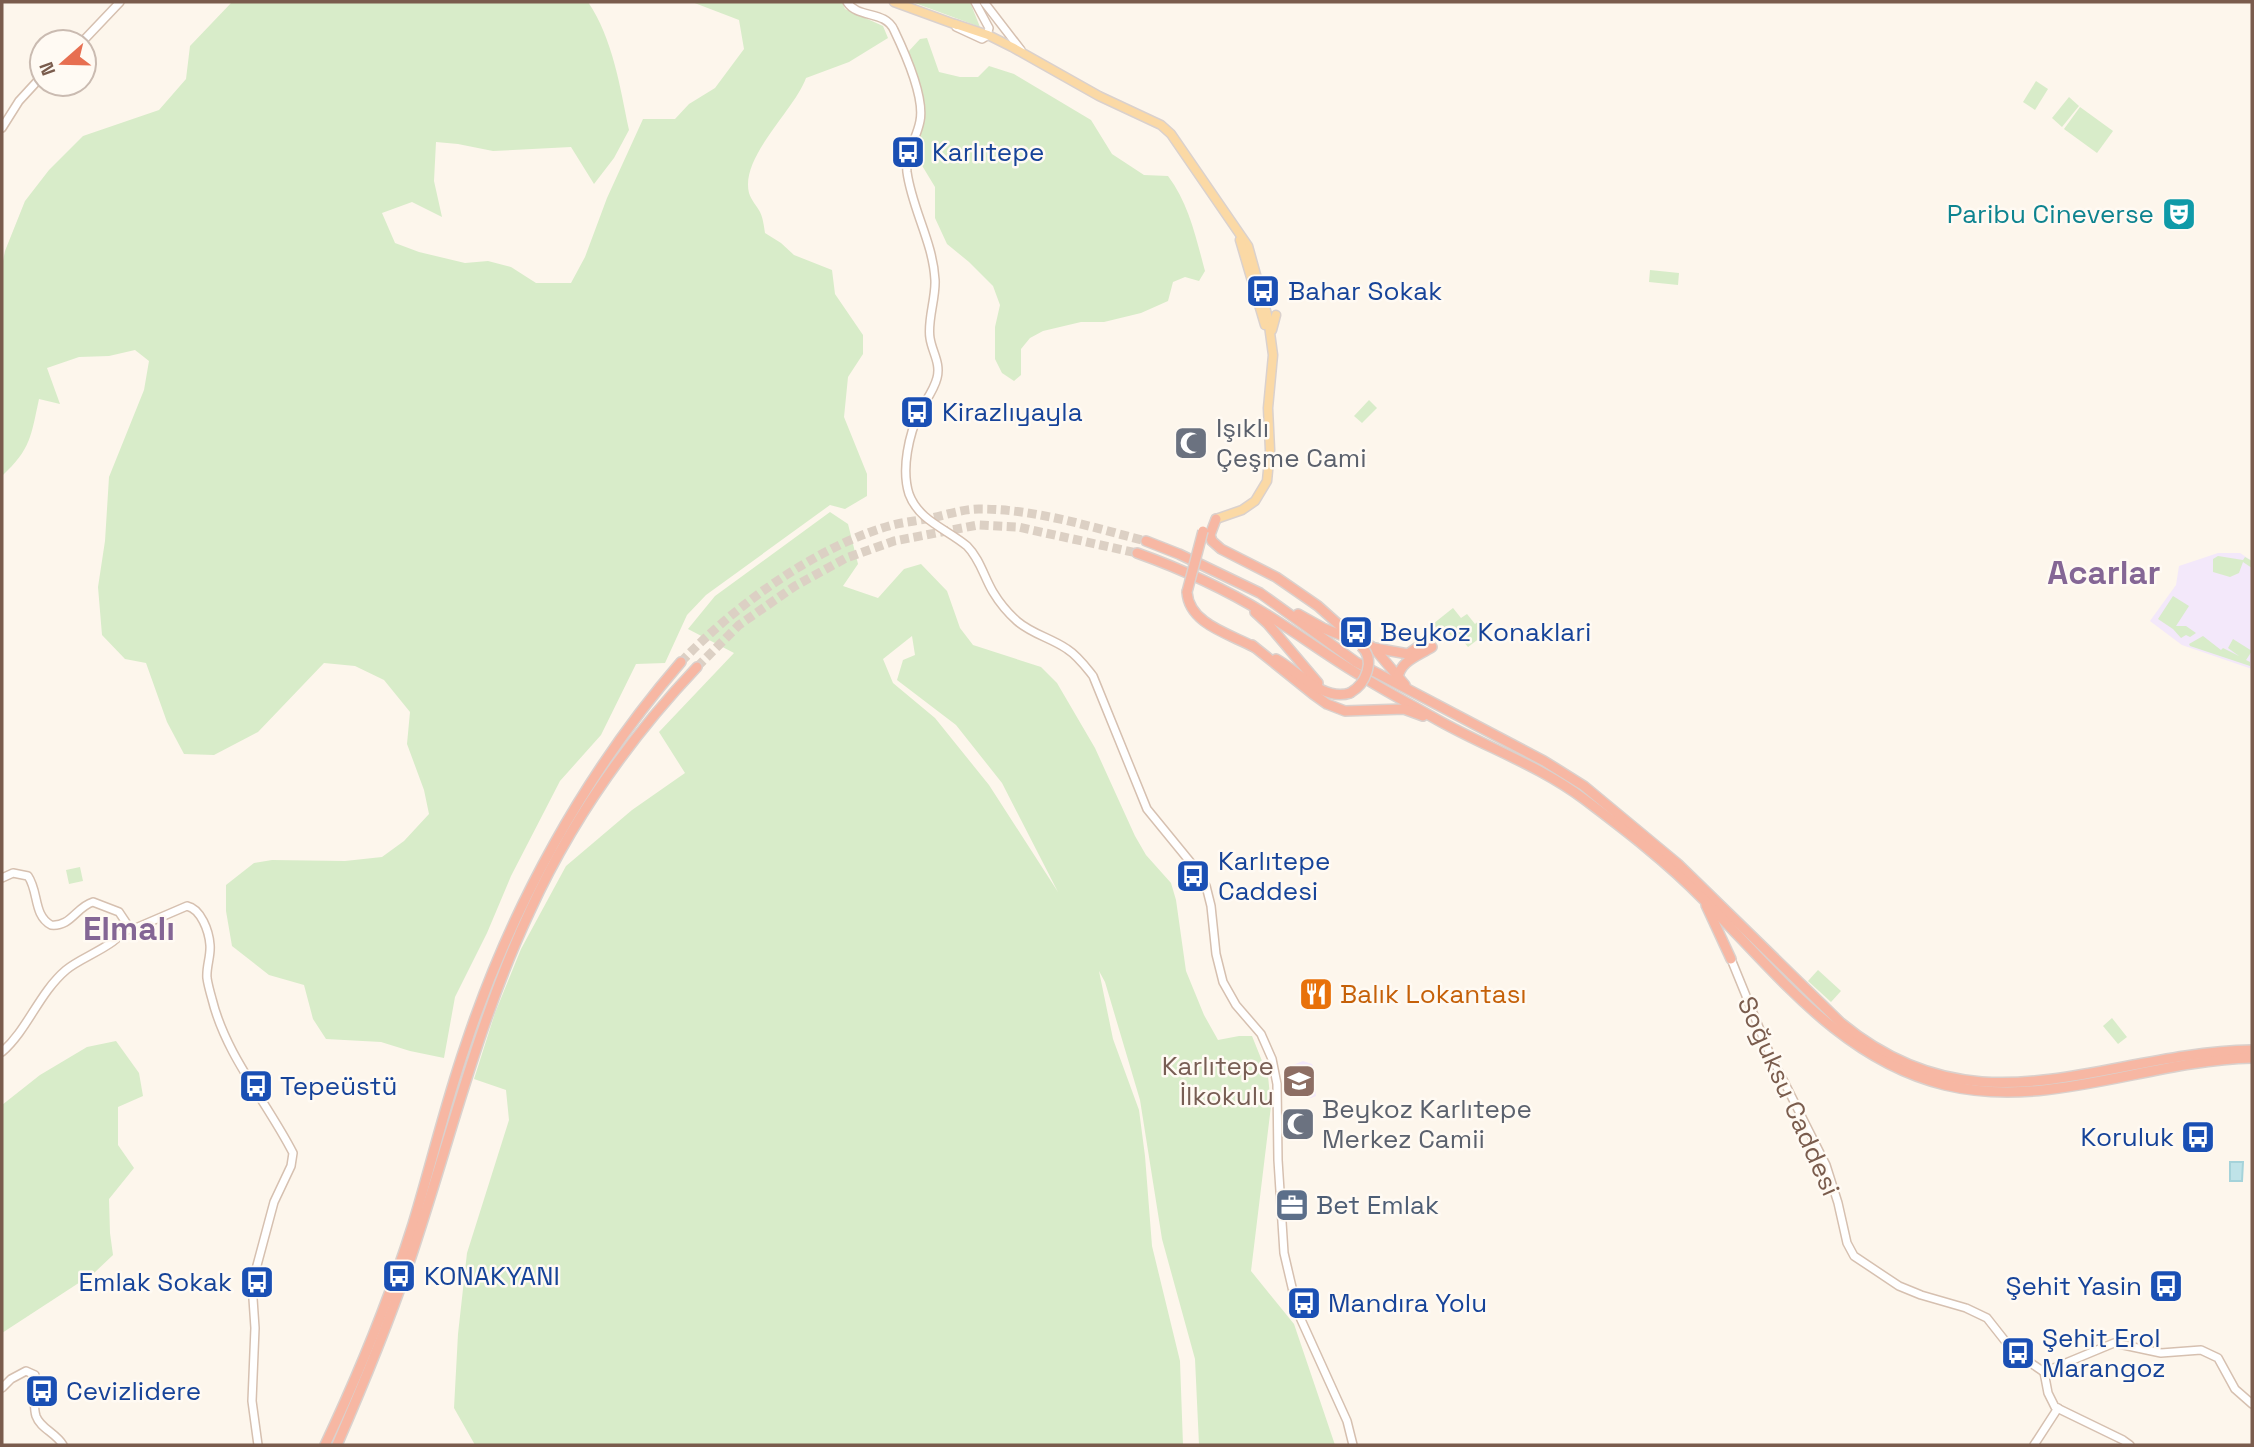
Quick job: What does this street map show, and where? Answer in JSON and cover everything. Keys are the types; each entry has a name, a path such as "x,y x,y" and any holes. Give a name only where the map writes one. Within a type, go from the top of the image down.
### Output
{"highway":[{"path":"1290,586 1367,651 1367,674 1361,685 1350,693 1343,695 1325,692 1289,666 1206,623 1194,614 1187,592 1204,524 1216,519 1210,535 1221,550 1290,586 1347,632 1374,648 1408,654 1428,644 1399,669 1398,678"},
{"path":"1146,541 1260,593 1323,628 1357,643"},
{"path":"1137,553 1170,565 1242,600 1438,721 1523,762 1581,797 1694,890 1735,926 1746,943 1860,1039 1910,1065 1960,1080 1983,1083 2036,1082 2252,1050"},
{"path":"1260,593 1356,662 1544,761 1584,786 1678,864 1779,969"},
{"path":"1242,600 1268,624 1325,692"},
{"path":"1252,645 1327,704 1345,711 1404,709 1438,721"},
{"path":"1374,648 1411,691"},
{"path":"325,1445 365,1359 391,1288 413,1224 465,1045 519,910 547,855 587,789 634,720 681,662"},
{"path":"337,1445 370,1369 409,1263 486,1018 529,912 552,867 611,770 662,705 697,667"},
{"path":"1694,890 1709,921"},
{"path":"1702,898 1730,957"},
{"path":"1725,944 1725,935 1735,926"},
{"path":"1730,957 1735,926"},
{"path":"1730,957 1734,948 1746,943"},
{"path":"2219,1056 2252,1058"}],"main road":[{"path":"95,28 120,2"},
{"path":"894,2 987,36 1099,96 1161,125 1171,134 1239,233 1251,256 1269,316 1273,355 1268,408 1270,450 1267,481 1255,501 1242,510 1216,519"},
{"path":"975,2 989,28 987,36"},
{"path":"984,2 1010,40 1029,58"},
{"path":"852,4 878,15 893,27 917,89 920,109 921,119 906,170 927,237 935,279 929,336 938,361 938,377 915,423 910,441 907,475 910,496 929,520 968,547 978,559 993,592 1017,621 1066,648 1081,660 1093,676 1147,809 1196,869 1206,886 1223,982 1236,1004 1266,1042 1275,1068 1284,1253 1298,1313 1348,1421 1353,1445"},
{"path":"2,128 28,91"},
{"path":"1239,233 1250,279 1269,316 1271,337"},
{"path":"2,878 13,873 28,876 33,885 40,915 51,925 65,923 86,904 96,903 122,915 127,924 124,931"},
{"path":"2,1052 17,1036 61,975 124,931 187,905 193,907 204,924 210,946 207,978 218,1017 250,1083 293,1153 291,1166 274,1202 253,1284 255,1328 252,1392 258,1445"},
{"name":"Soğuksu Caddesi","path":"1730,957 1749,1009 1826,1165 1847,1243 1854,1256 1899,1286 1921,1296 1966,1308 1987,1318 2013,1351 2044,1372"},
{"path":"2130,1445 2057,1408 2050,1398 2044,1372 2114,1343 2161,1353 2202,1350 2218,1358 2235,1389 2252,1404"},
{"path":"2,1388 11,1379 26,1371 35,1375 36,1417 57,1435 63,1445"},
{"path":"2034,1445 2057,1408"}],"shaded area":[{"path":"2218,553 2240,553 2252,561 2252,669 2182,645 2150,621 2176,585 2179,566"},
{"name":"Karlıtepe İlkokulu","path":"1303,1061 1312,1064 1316,1075 1316,1096 1311,1098 1286,1083 1283,1073 1283,1069"}],"green space":[{"path":"232,2 588,2 610,47 629,130 614,158 594,184 571,147 493,151 436,142 434,181 442,217 412,202 382,213 395,243 465,263 488,261 511,267 536,283 571,283 585,257 607,198 643,119 675,119 689,104 715,88 744,49 739,20 692,2 842,2 845,9 883,26 888,38 849,62 806,78 760,149 748,179 749,193 761,214 765,233 794,255 832,270 835,294 863,335 863,354 848,377 844,417 867,474 867,496 845,509 830,505 706,595 687,615 665,663 636,664 601,735 560,781 511,876 487,933 455,997 444,1058 381,1042 326,1039 313,1019 304,985 269,975 232,946 226,911 226,885 254,863 272,860 345,861 382,857 404,841 429,814 424,790 407,744 410,712 384,680 355,666 324,663 258,732 214,755 184,754 167,722 146,663 125,659 102,635 98,587 105,541 109,477 144,390 149,361 135,350 109,356 79,357 47,368 60,404 39,399 24,450 2,476 2,266 5,251 25,201 49,170 83,136 159,110 186,79 190,46"},
{"path":"912,2 970,2 980,27"},
{"path":"927,38 939,72 960,77 978,77 989,66 1014,74 1091,120 1112,154 1144,175 1168,176 1187,210 1195,234 1205,271 1199,281 1185,277 1173,282 1168,301 1141,313 1104,322 1081,322 1043,331 1030,338 1021,349 1021,375 1014,381 1002,373 995,359 995,327 1000,305 993,286 947,244 935,218 935,187 915,154 923,122 921,93 908,52 920,39"},
{"path":"2036,81 2048,89 2035,110 2023,102"},
{"path":"2069,97 2079,106 2062,127 2052,118"},
{"path":"2080,107 2113,131 2097,153 2064,129"},
{"path":"1650,270 1679,273 1678,285 1649,282"},
{"path":"1369,400 1377,408 1362,423 1354,416"},
{"path":"830,512 848,524 858,564 843,586 878,598 904,569 921,564 947,591 960,628 973,645 1041,667 1057,683 1095,748 1135,836 1146,855 1171,883 1186,971 1204,1015 1218,1040 1252,1036 1268,1076 1271,1106 1251,1271 1294,1324 1335,1445 1199,1445 1195,1359 1162,1239 1140,1100 1105,982 1099,971 1113,1039 1139,1110 1152,1246 1180,1361 1183,1445 475,1445 454,1408 458,1334 467,1253 509,1120 506,1090 474,1079 495,1013 521,949 566,866 632,810 685,773 659,732 734,653 688,629 715,596","holes":["912,636 915,655 903,660 897,680 956,725 1002,783 1058,892 989,785 935,718 893,683 883,659"]},
{"path":"2218,556 2243,560 2245,557 2252,561 2252,568 2243,562 2239,573 2230,577 2213,572 2213,559"},
{"path":"2173,596 2189,606 2176,626 2186,626 2196,633 2190,637 2186,635 2181,638 2158,619"},
{"path":"1453,608 1461,618 1467,614 1475,624 1480,620 1489,631 1468,647 1460,637 1455,641 1446,630 1441,634 1433,624"},
{"path":"2203,636 2221,650 2223,648 2239,656 2228,648 2233,639 2252,651 2246,660 2250,662 2250,666 2190,646 2189,644"},
{"path":"80,867 83,881 69,884 66,870"},
{"path":"1818,970 1841,991 1831,1002 1808,981"},
{"path":"2112,1018 2127,1037 2118,1044 2103,1026"},
{"path":"116,1041 139,1073 143,1096 118,1107 118,1145 134,1168 109,1199 113,1255 94,1273 2,1333 2,1105 40,1075 87,1047"}],"water":[{"path":"2230,1162 2243,1162 2242,1181 2230,1181"}],"tunnel":[{"path":"681,662 725,620 777,581 833,548 894,525 967,510 1000,510 1063,520 1146,541"},
{"path":"697,667 739,625 795,586 846,558 894,541 978,525 1018,527 1137,553"}],"place":[{"name":"Karlıtepe","path":"908,152"},
{"name":"Paribu Cineverse","path":"2179,214"},
{"name":"Bahar Sokak","path":"1263,291"},
{"name":"Kirazlıyayla","path":"917,412"},
{"name":"Işıklı Çeşme Cami","path":"1191,443"},
{"name":"Beykoz Konaklari","path":"1356,632"},
{"name":"Karlıtepe Caddesi","path":"1193,876"},
{"name":"Balık Lokantası","path":"1316,994"},
{"name":"Karlıtepe İlkokulu","path":"1299,1081"},
{"name":"Tepeüstü","path":"256,1086"},
{"name":"Beykoz Karlıtepe Merkez Camii","path":"1298,1124"},
{"name":"Koruluk","path":"2198,1137"},
{"name":"Bet Emlak","path":"1292,1205"},
{"name":"KONAKYANI","path":"399,1276"},
{"name":"Emlak Sokak","path":"257,1282"},
{"name":"Şehit Yasin","path":"2166,1286"},
{"name":"Mandıra Yolu","path":"1304,1303"},
{"name":"Şehit Erol Marangoz","path":"2018,1353"},
{"name":"Cevizlidere","path":"42,1391"}],"district":[{"name":"Acarlar","path":"2104,572"},
{"name":"Elmalı","path":"129,928"}]}
